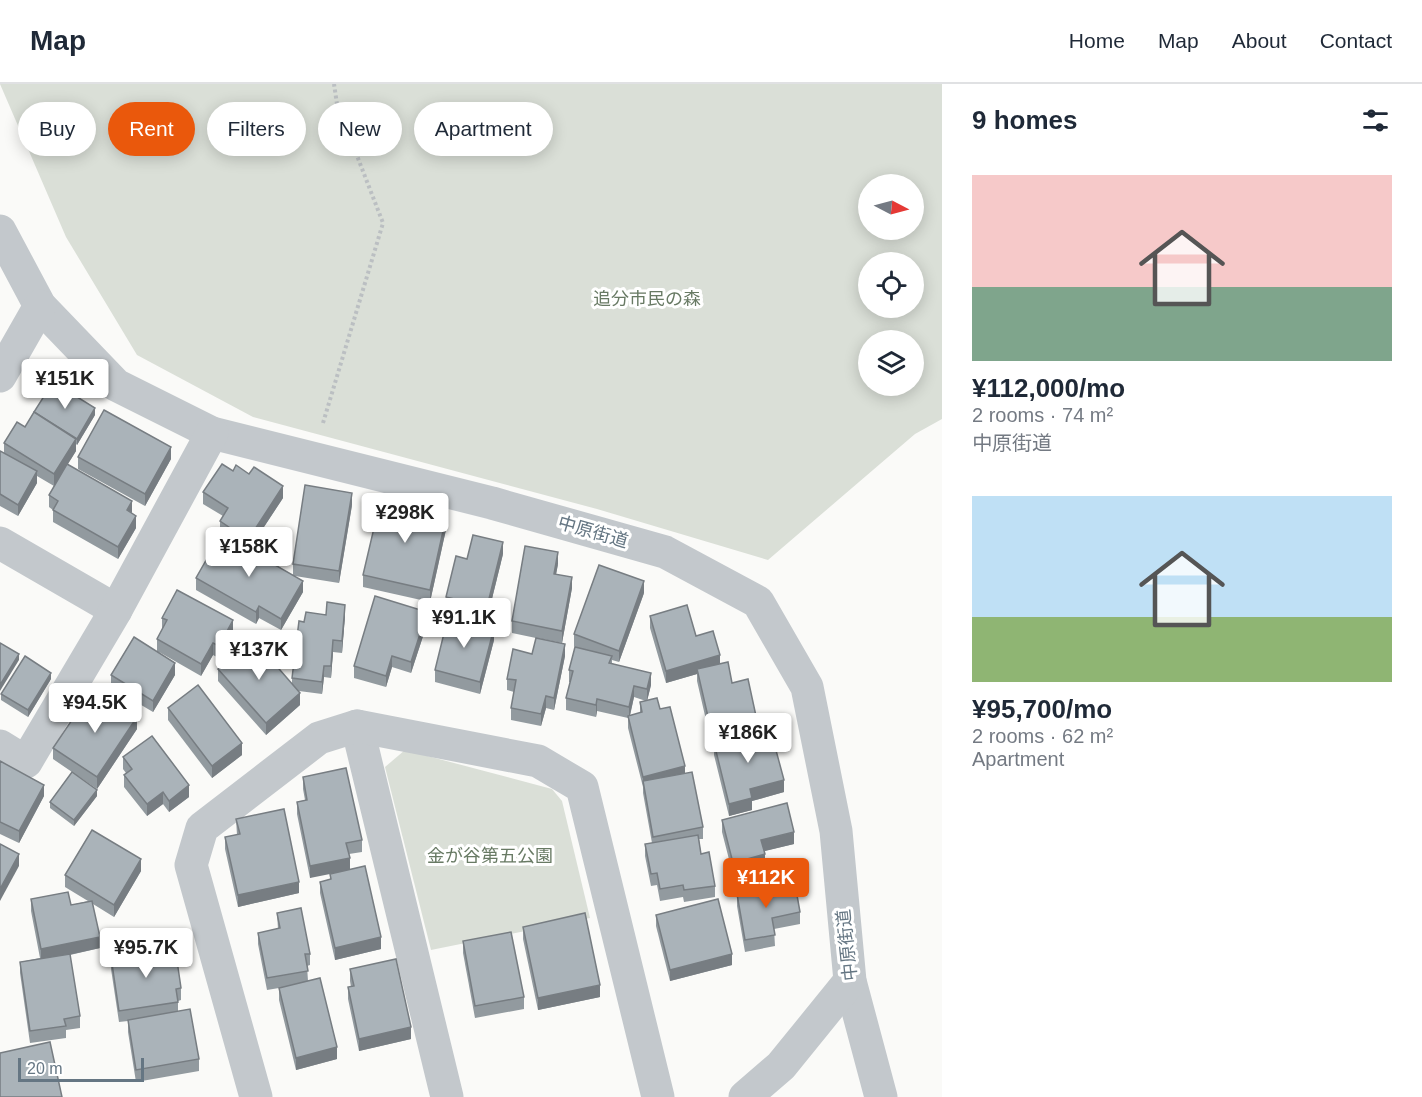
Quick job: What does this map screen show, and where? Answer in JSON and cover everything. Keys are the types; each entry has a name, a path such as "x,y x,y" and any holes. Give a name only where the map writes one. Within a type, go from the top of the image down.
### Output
{"street":[{"name":"中原街道","path":"0,231 40,306 116,385 212,433 492,503 665,552 758,602 807,687 836,831 850,981 881,1097"},
{"path":"0,376 40,306"},
{"path":"0,746 26,762 116,610 212,433"},
{"path":"0,543 116,610"},
{"path":"357,726 447,1097"},
{"path":"256,1097 191,865 202,828 319,738 357,726 538,761 582,787 658,1097"},
{"path":"745,1097 782,1066 850,981"}],"path":[{"path":"314,458 383,223 337,104 334,84"}],"green space":[{"name":"追分市民の森","path":"0,84 942,84 942,419 915,434 768,560 597,509 253,417 137,355 66,237 31,156 96,156 96,102 18,102 18,126"},
{"name":"金が谷第五公園","path":"405,750 552,789 562,801 590,918 431,950 385,767"}],"building":[{"path":"53,382 95,408 77,439 34,412"},
{"path":"104,410 171,447 145,494 78,457"},
{"path":"34,412 76,439 54,474 4,443 17,422 25,427"},
{"path":"0,451 37,471 18,505 0,494"},
{"path":"67,464 132,501 127,510 136,516 118,547 53,510 58,501 49,495"},
{"path":"222,464 233,471 236,465 249,474 254,467 283,486 248,540 220,521 228,508 203,492"},
{"path":"305,485 352,493 339,571 293,564"},
{"path":"381,498 447,513 430,590 363,575"},
{"path":"221,534 303,581 281,619 259,606 256,612 196,578"},
{"path":"473,535 503,542 487,607 446,597 456,556 467,559"},
{"path":"525,546 558,552 554,574 572,577 562,631 512,621"},
{"path":"599,565 644,581 619,651 574,634"},
{"path":"177,590 233,620 219,646 213,643 201,664 157,639 167,620 162,618"},
{"path":"375,596 427,612 411,662 392,656 386,676 354,666"},
{"path":"327,602 345,605 342,641 333,640 331,666 324,666 322,682 292,678 299,621 304,622 306,612 326,615"},
{"path":"687,605 696,636 713,631 720,655 666,671 650,616"},
{"path":"448,617 494,628 480,682 435,670"},
{"path":"134,637 175,663 153,701 111,675"},
{"path":"536,638 565,644 554,698 546,696 541,714 511,708 516,680 507,679 513,649 532,654"},
{"path":"253,639 300,693 266,723 218,669"},
{"path":"0,643 19,654 0,685"},
{"path":"575,647 612,656 609,663 651,673 647,689 634,686 629,707 597,699 596,705 566,698 573,671 569,670"},
{"path":"25,656 51,673 28,710 1,694"},
{"path":"728,662 732,683 748,679 756,716 741,719 742,727 712,734 697,669"},
{"path":"198,685 242,743 212,766 168,708"},
{"path":"99,692 137,717 97,777 53,748 82,705 88,709"},
{"path":"657,698 660,709 670,707 685,766 643,777 628,716 642,712 640,702"},
{"path":"770,728 784,780 750,789 752,798 729,804 714,743"},
{"path":"152,736 189,785 169,801 163,792 147,804 124,775 132,769 123,757"},
{"path":"0,761 44,785 19,831 0,822"},
{"path":"346,768 362,840 346,843 350,858 310,866 297,802 307,800 303,777"},
{"path":"72,772 97,790 74,820 50,802"},
{"path":"692,772 703,827 653,837 643,781"},
{"path":"787,803 794,832 761,840 765,854 733,863 722,820"},
{"path":"284,809 299,882 238,895 225,837 240,834 236,819"},
{"path":"92,830 141,859 114,905 65,875"},
{"path":"698,835 701,854 709,852 715,886 684,890 683,885 660,889 657,873 651,874 645,844"},
{"path":"0,844 19,854 0,889"},
{"path":"365,866 381,937 335,948 320,882 331,879 330,874"},
{"path":"795,884 800,912 772,918 775,935 745,940 737,894"},
{"path":"68,892 71,905 92,901 100,937 41,949 31,899"},
{"path":"718,899 732,954 670,970 656,915"},
{"path":"301,908 310,954 305,954 308,971 267,978 258,933 280,928 277,913"},
{"path":"585,913 600,985 538,998 523,927"},
{"path":"511,932 524,997 475,1006 463,941"},
{"path":"175,947 181,988 176,989 178,1002 119,1011 111,957"},
{"path":"70,954 80,1016 64,1019 66,1026 30,1031 20,962"},
{"path":"396,959 411,1027 359,1039 348,987 354,986 350,969"},
{"path":"320,978 337,1047 296,1058 279,988"},
{"path":"190,1009 199,1059 136,1070 128,1020"},
{"path":"50,1042 62,1097 0,1097 0,1053"}]}
